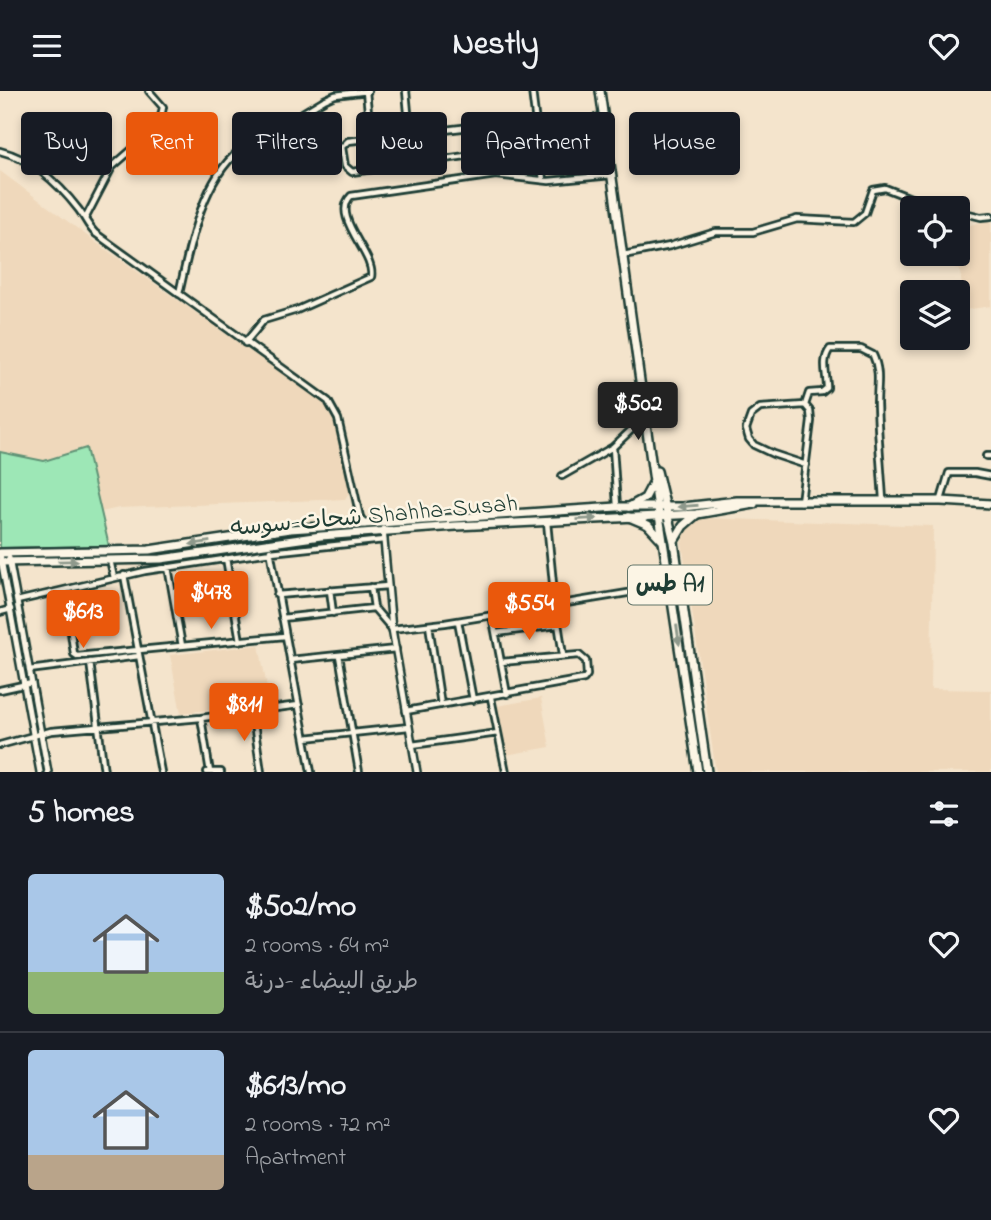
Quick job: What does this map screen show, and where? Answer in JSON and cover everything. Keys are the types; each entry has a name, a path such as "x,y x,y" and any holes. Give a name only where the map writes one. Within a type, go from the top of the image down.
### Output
{"main road":[{"name":"طس A1","path":"600,91 603,112"},
{"name":"طس A1","path":"612,175 644,398 653,482 662,507 669,516 674,542 707,772"},
{"path":"644,398 662,507"},
{"path":"629,507 645,498 653,482"},
{"name":"شحات-سوسه Shahha-Susah","path":"3,561 172,558 366,529 382,523 617,507 662,507 737,501 758,503"},
{"path":"758,503 941,501 991,504"},
{"name":"شحات-سوسه Shahha-Susah","path":"3,561 149,550 290,529 366,529 383,536 456,526 697,514 744,508 758,503"},
{"name":"طس A1","path":"662,507 659,516 662,540 698,772"},
{"path":"674,542 683,526 697,514"},
{"path":"629,517 648,525 662,540"}],"street":[{"path":"85,219 112,167 159,126 163,107 149,91"},
{"path":"179,294 203,206 227,162 239,151 324,100 348,92 367,91 368,112"},
{"path":"407,91 408,112"},
{"path":"532,91 534,112"},
{"path":"356,141 346,142 342,147 346,168 356,171"},
{"path":"0,151 15,155 46,175 95,233 311,388 332,407 338,418 360,517 366,529"},
{"path":"245,343 264,320 297,310 370,278 372,269 355,237 345,209 351,196 496,175 543,181 612,175"},
{"path":"542,175 543,181"},
{"path":"623,255 670,246 716,232 753,232 797,219 854,222 865,213 873,190 885,188 905,196"},
{"path":"970,214 991,216"},
{"path":"805,405 809,393 822,392 827,388 825,364 830,349 861,349 873,355 879,369 877,407 883,501"},
{"path":"805,405 760,408 751,415 746,429 754,445 806,465"},
{"path":"802,502 811,421 810,411 805,405"},
{"path":"562,476 613,447 645,417"},
{"path":"613,447 617,507"},
{"path":"941,501 949,473 991,476"},
{"path":"547,522 563,655"},
{"path":"382,523 392,628 417,772"},
{"path":"17,601 168,567 383,536"},
{"path":"270,542 277,595 311,772"},
{"path":"226,558 240,641"},
{"path":"110,560 114,578"},
{"path":"3,561 17,601 48,772"},
{"path":"3,561 40,772"},
{"path":"168,567 182,646"},
{"path":"124,575 161,772"},
{"path":"173,593 229,579"},
{"path":"277,595 388,586"},
{"path":"392,628 458,621 670,586"},
{"path":"371,587 374,608 392,628"},
{"path":"65,590 75,656 139,653"},
{"path":"330,590 333,613"},
{"path":"282,618 374,608"},
{"path":"0,612 11,609"},
{"path":"492,615 507,694"},
{"path":"458,621 473,700"},
{"path":"429,625 441,705"},
{"path":"495,633 558,625"},
{"path":"29,670 182,646 285,636"},
{"path":"290,660 396,649"},
{"path":"339,655 359,772"},
{"path":"406,711 507,694 586,677 588,672 582,656 563,655 501,662"},
{"path":"90,662 104,772"},
{"path":"0,690 32,683"},
{"path":"491,697 506,772"},
{"path":"0,745 41,733 201,718 299,705"},
{"path":"252,711 261,772"},
{"path":"201,718 209,772 221,772"},
{"path":"305,738 409,727"},
{"path":"412,745 498,733"}],"shaded area":[{"path":"0,171 329,407 353,486 345,499 119,508 101,512 109,546 0,548"},
{"path":"991,220 991,306 970,309 970,280 961,280 960,271 952,266 970,266 970,225"},
{"path":"700,518 933,526 931,689 991,690 991,772 716,772 682,543 685,532"},
{"path":"259,645 270,703 181,713 170,655"},
{"path":"541,698 550,747 506,755 497,706"}],"green space":[{"path":"86,448 109,546 0,548 0,452 44,461"}]}
